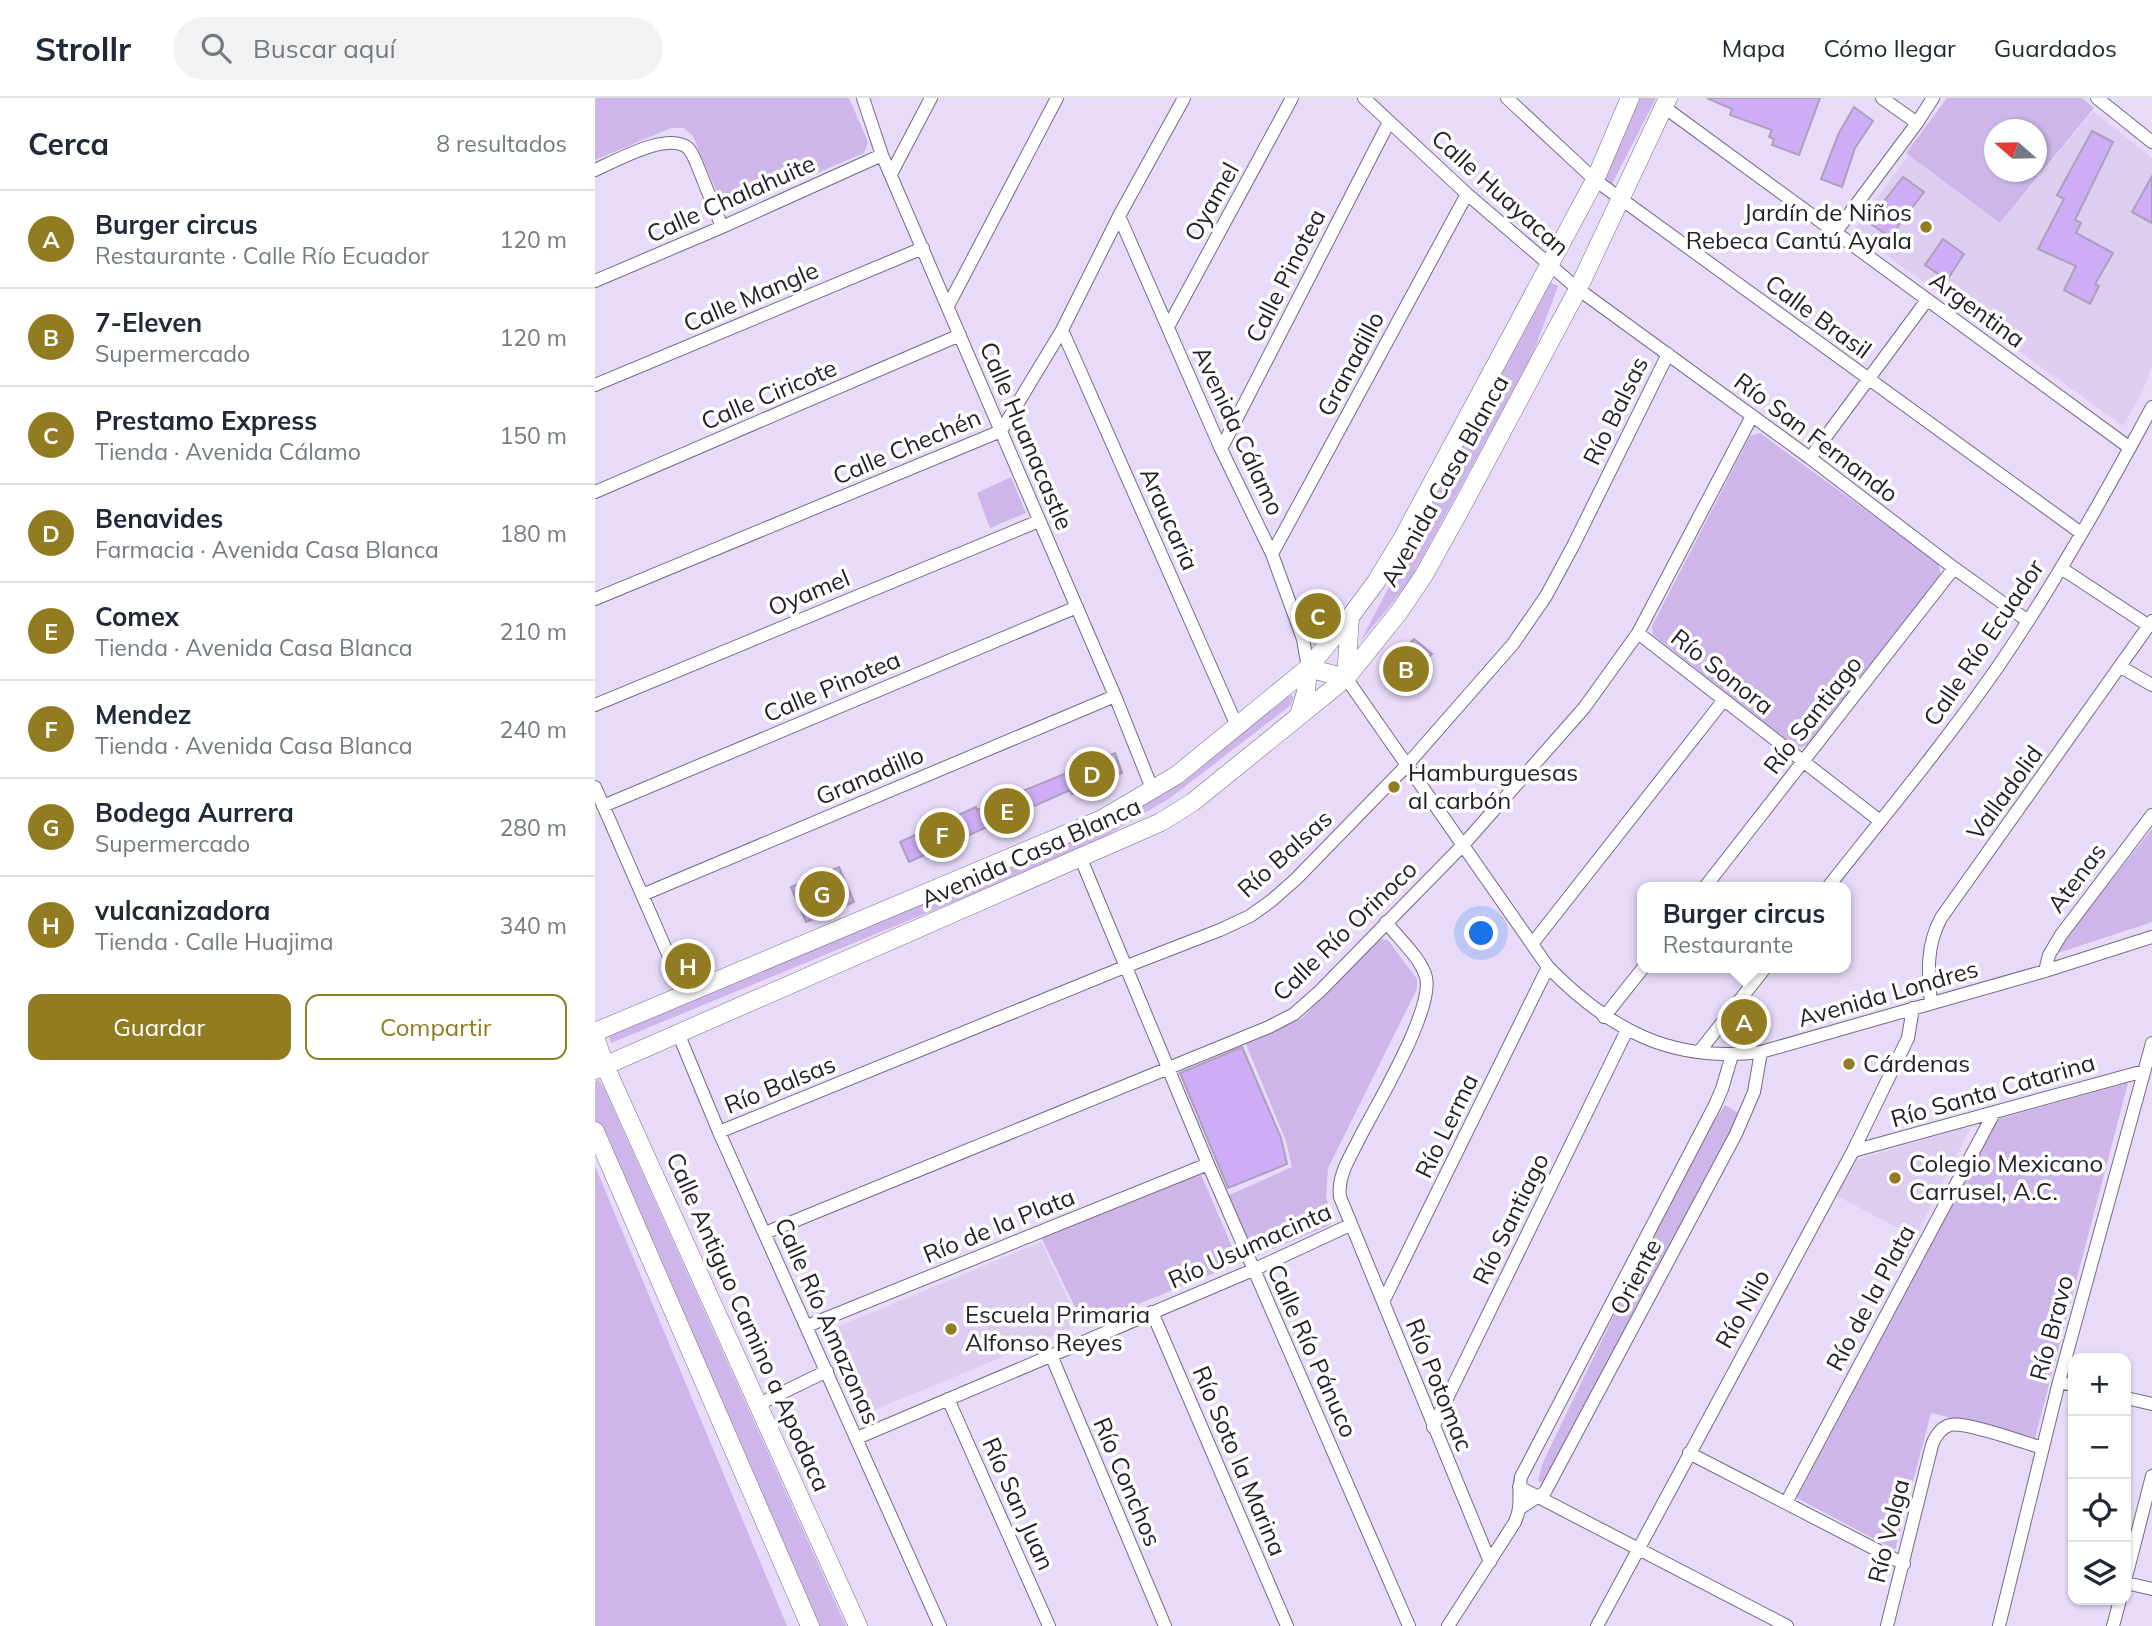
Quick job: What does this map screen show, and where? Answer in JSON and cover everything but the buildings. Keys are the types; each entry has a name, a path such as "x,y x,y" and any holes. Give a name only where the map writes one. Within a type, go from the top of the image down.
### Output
{"street":[{"name":"Calle Huanacastle","path":"863,98 883,155 1115,696 1153,791"},
{"path":"891,174 931,98"},
{"path":"948,306 1057,98"},
{"name":"Calle Chechén","path":"595,599 1001,431 1062,330 1119,216 1184,98"},
{"name":"Oyamel","path":"1168,327 1292,98"},
{"name":"Calle Huayacan","path":"1364,98 1467,194 1578,289"},
{"name":"Calle Brasil","path":"1507,98 1595,180 1620,199 2081,533"},
{"name":"Avenida Casa Blanca","path":"595,1032 1072,834 1153,791 1177,775 1308,668 1350,617 1401,541 1595,180 1630,98"},
{"path":"1882,98 1917,123"},
{"path":"1835,233 1933,98"},
{"path":"2097,98 2152,142"},
{"name":"Avenida Casa Blanca","path":"598,1067 1142,832 1193,802 1346,678 1399,612 1424,575 1461,510 1578,289 1666,103"},
{"name":"Argentina","path":"1666,103 1835,233 2130,448"},
{"name":"Calle Pinotea","path":"1221,449 1389,122"},
{"path":"595,170 656,145 673,142 683,146 697,162 722,228"},
{"name":"Calle Chalahuite","path":"595,281 722,228 883,155"},
{"name":"Granadillo","path":"1272,554 1467,194"},
{"name":"Avenida Cálamo","path":"1119,216 1221,449 1272,554 1303,639 1308,668"},
{"name":"Calle Mangle","path":"595,385 923,248"},
{"name":"Río San Fernando","path":"1578,289 2028,621"},
{"path":"1810,458 1927,300"},
{"name":"Araucaria","path":"1062,330 1237,726"},
{"name":"Calle Ciricote","path":"595,492 960,335"},
{"name":"Río Balsas","path":"719,1132 1220,930 1250,916 1271,901 1296,879 1407,765 1513,644 1546,596 1668,354"},
{"name":"Calle Río Ecuador","path":"1832,882 1969,708 2028,621 2152,407"},
{"name":"Calle Río Orinoco","path":"765,1233 1168,1066 1269,1027 1294,1014 1321,991 1465,844 1584,708 1639,633 1752,416"},
{"name":"Oyamel","path":"595,705 1039,521"},
{"name":"Río Santiago","path":"1709,882 1954,568"},
{"path":"2061,568 2150,623"},
{"name":"Calle Pinotea","path":"603,806 1077,607"},
{"path":"1299,716 1306,692 1308,668 1346,678 1350,617"},
{"name":"Valladolid","path":"1931,1003 1929,950 1933,933 1941,918 2150,623"},
{"name":"Río Sonora","path":"1639,633 1880,821"},
{"path":"2121,667 2152,685"},
{"name":"Avenida Londres","path":"1346,678 1465,844 1548,967 1576,995 1604,1017 1654,1042 1699,1052 1732,1055 1761,1052 2045,971 2152,937"},
{"name":"Granadillo","path":"642,895 1115,696"},
{"path":"1532,944 1723,701"},
{"path":"595,787 685,993"},
{"path":"1129,804 1129,820 1142,832"},
{"name":"Atenas","path":"2045,971 2049,955 2061,935 2152,815"},
{"name":"Calle Río Pánuco","path":"1081,859 1208,1164 1409,1626"},
{"name":"Río Usumacinta","path":"857,1438 1254,1270 1350,1225 1340,1197 1341,1177 1414,1031 1428,994 1426,975 1422,967 1386,922"},
{"name":"Río Lerma","path":"1383,1303 1548,967"},
{"path":"1604,1017 1639,973"},
{"path":"1699,1052 1761,973"},
{"name":"Río Nilo","path":"1597,1626 1853,1152 1908,1038 1913,1008"},
{"name":"Río Santiago","path":"1433,1426 1627,1030"},
{"name":"Calle Río Amazonas","path":"678,1033 719,1132 940,1626"},
{"name":"Calle Antiguo Camino a Apodaca","path":"595,1037 598,1067 759,1404 857,1626"},
{"name":"Río Bravo","path":"1999,1626 2059,1382 2152,1043"},
{"name":"Oriente","path":"1522,1507 1545,1492 1736,1134 1754,1093 1761,1052"},
{"name":"Oriente","path":"1519,1487 1521,1477 1715,1105 1732,1055"},
{"name":"Río Santa Catarina","path":"1853,1152 2144,1071"},
{"name":"Río de la Plata","path":"1786,1503 1994,1112"},
{"path":"595,1130 810,1626"},
{"name":"Río de la Plata","path":"807,1326 1208,1164"},
{"name":"Río Potomac","path":"1350,1225 1490,1562"},
{"name":"Río Soto la Marina","path":"1152,1312 1287,1626"},
{"name":"Río Conchos","path":"1051,1355 1165,1626"},
{"path":"759,1404 827,1371"},
{"path":"2059,1382 2068,1384"},
{"name":"Río San Juan","path":"948,1399 1049,1626"},
{"path":"2131,1399 2152,1404"},
{"name":"Río Volga","path":"1887,1626 1937,1433 1957,1425 2043,1448"},
{"path":"1689,1453 1904,1564"},
{"path":"2131,1558 2152,1476"},
{"path":"1519,1487 1787,1626"},
{"path":"1448,1626 1507,1537 1522,1507 1519,1487"},
{"path":"2131,1584 2152,1589"},
{"path":"2113,1626 2119,1605"}],"shaded area":[{"path":"595,98 849,98 868,142 864,153 732,209 722,204 693,136 684,128 671,128 595,160"},
{"path":"1640,98 1656,98 1612,184 1601,176"},
{"path":"1947,98 2082,98 2094,108 2047,166 2047,119 1984,119 1984,182 2034,182 2000,223 1906,153"},
{"path":"2093,111 2152,158 2152,366 2144,388 2123,426 1853,231 1909,155 2001,223 2035,182 2047,182 2047,167"},
{"path":"1549,282 1558,286 1532,356 1409,582 1360,642"},
{"path":"1760,433 1938,563 1941,575 1806,746 1797,748 1653,635 1652,626 1750,436"},
{"path":"1011,477 1026,513 990,528 977,493"},
{"path":"1288,694 1294,697 1291,705 1170,798 1087,847 611,1043 608,1034 1091,833 1159,791"},
{"path":"2152,829 2152,922 2052,955"},
{"path":"1380,939 1388,940 1417,979 1417,989 1328,1168 1326,1197 1333,1216 1330,1225 1251,1258 1227,1196 1292,1167 1286,1141 1245,1042 1302,1018"},
{"path":"598,1079 846,1626 816,1626 697,1366 595,1121 595,1082"},
{"path":"2128,1083 2035,1438 1931,1413 1895,1550 1797,1498 1998,1119"},
{"path":"1725,1105 1742,1115 1545,1484 1538,1481 1543,1462 1691,1156"},
{"name":"Colegio Mexicano Carrusel, A.C.","path":"1964,1127 1970,1129 1915,1237 1835,1195 1854,1161"},
{"path":"595,1166 774,1595 787,1626 595,1626"},
{"path":"1200,1172 1239,1263 1084,1326 1041,1237"},
{"name":"Escuela Primaria Alfonso Reyes","path":"1041,1242 1080,1325 862,1415 823,1333"}],"place":[{"name":"Jardín de Niños Rebeca Cantú Ayala","path":"1926,227"},
{"name":"Prestamo Express","path":"1318,616"},
{"name":"7-Eleven","path":"1406,669"},
{"name":"Benavides","path":"1092,774"},
{"name":"Hamburguesas al carbón","path":"1394,787"},
{"name":"Comex","path":"1007,811"},
{"name":"Mendez","path":"942,835"},
{"name":"Bodega Aurrera","path":"822,894"},
{"name":"vulcanizadora","path":"688,966"},
{"name":"Burger circus","path":"1744,1022"},
{"name":"Cárdenas","path":"1849,1064"},
{"name":"Colegio Mexicano Carrusel, A.C.","path":"1895,1178"},
{"name":"Escuela Primaria Alfonso Reyes","path":"951,1329"}]}
